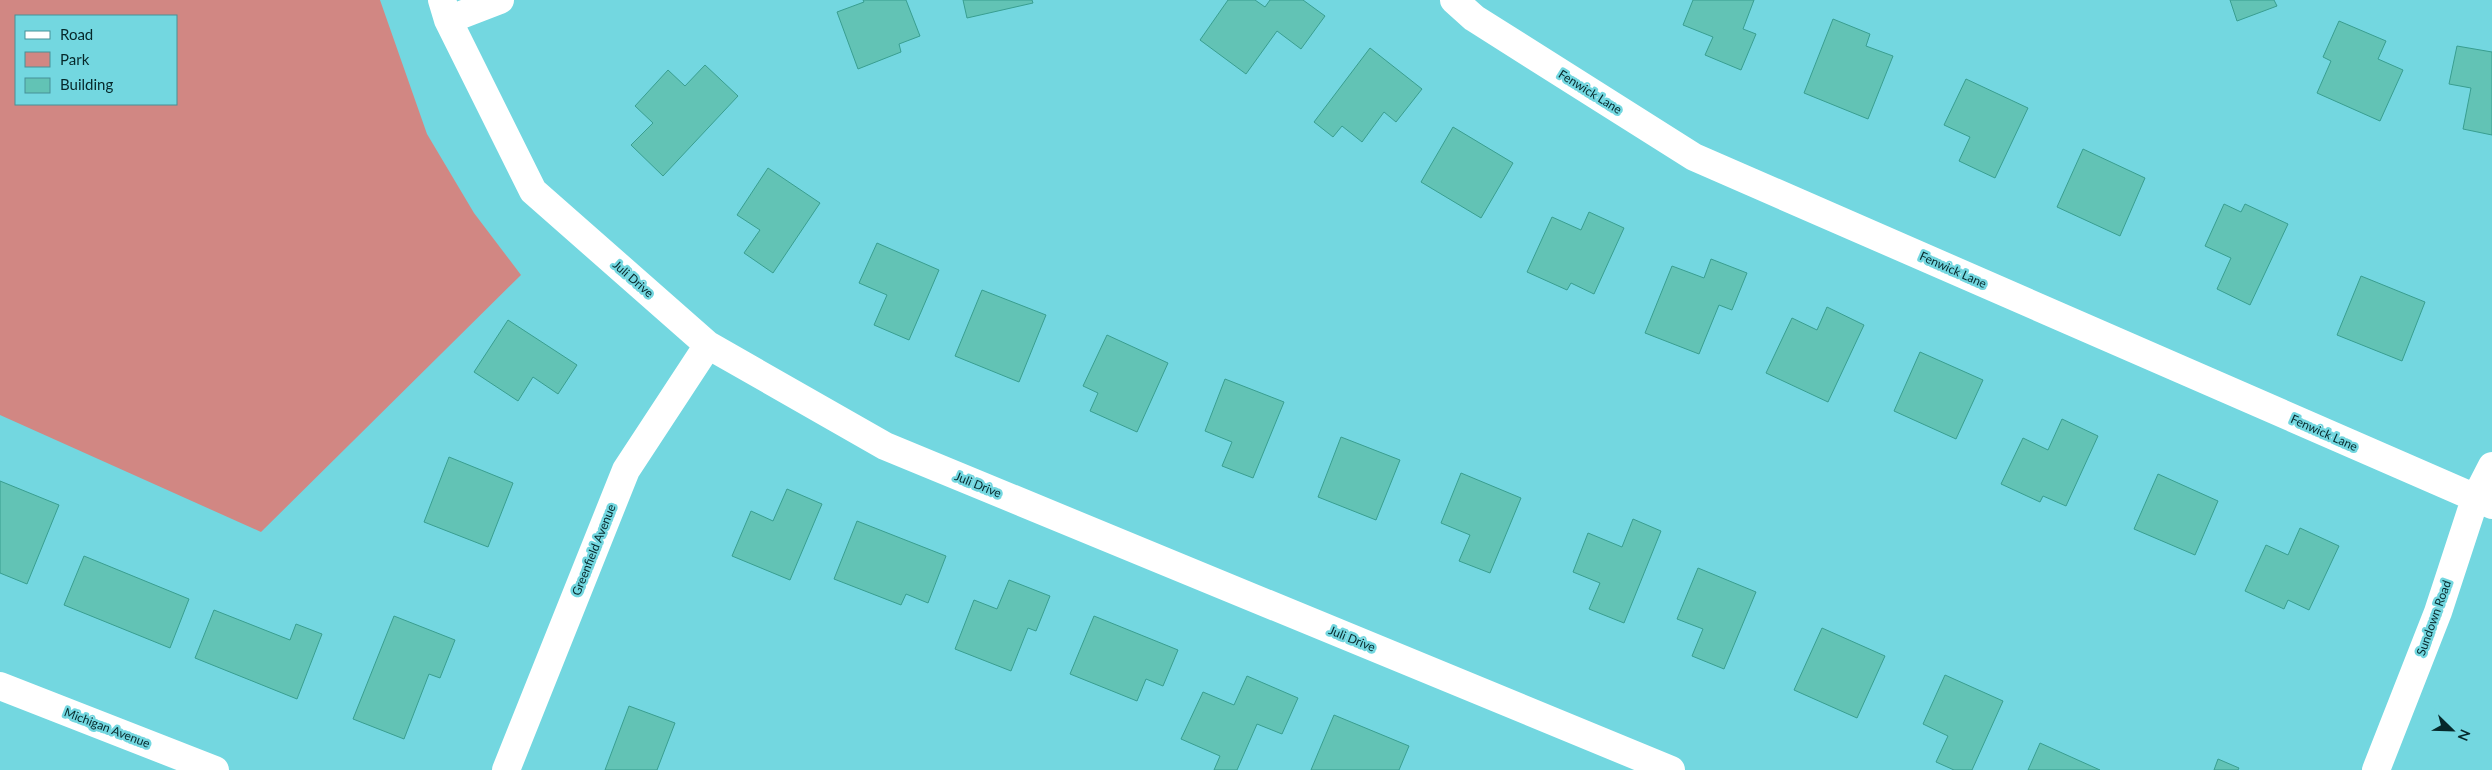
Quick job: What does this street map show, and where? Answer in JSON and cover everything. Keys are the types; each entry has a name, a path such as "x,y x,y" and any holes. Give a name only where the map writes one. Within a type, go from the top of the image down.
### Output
{"street":[{"path":"445,10 500,0"},
{"name":"Fenwick Lane","path":"1454,0 1474,18 1694,157 2483,502"},
{"name":"Juli Drive","path":"445,10 533,191 708,345 885,446 1671,770"},
{"name":"Greenfield Avenue","path":"506,770 626,470 708,345"},
{"name":"Sundown Road","path":"2376,770 2483,502 2492,466"},
{"name":"Michigan Avenue","path":"0,686 215,770"}],"green space":[{"path":"0,0 380,0 427,134 474,213 521,275 261,532 0,415"}],"building":[{"path":"863,0 906,0 920,36 899,44 901,52 858,69 837,12 864,2"},
{"path":"963,0 1032,0 1033,3 967,18"},
{"path":"1228,0 1255,0 1265,7 1270,0 1303,0 1325,16 1301,49 1277,31 1246,74 1200,40"},
{"path":"1693,0 1754,0 1743,29 1756,34 1741,70 1705,55 1713,37 1683,25"},
{"path":"2230,0 2274,0 2277,6 2237,21"},
{"path":"1833,19 1870,34 1866,46 1893,56 1868,119 1804,93"},
{"path":"2339,21 2386,41 2378,59 2403,70 2380,121 2317,93 2331,61 2323,57"},
{"path":"2457,46 2492,52 2492,135 2463,129 2471,88 2449,84"},
{"path":"1370,48 1422,89 1396,122 1384,112 1362,142 1342,126 1333,137 1314,122"},
{"path":"705,65 738,96 663,176 631,145 653,123 635,106 668,70 685,86"},
{"path":"1966,79 2028,108 1995,178 1959,161 1970,137 1944,125"},
{"path":"1453,127 1513,163 1481,218 1421,182"},
{"path":"2083,149 2145,178 2120,236 2057,207"},
{"path":"768,168 820,203 773,273 744,253 760,230 737,215"},
{"path":"2224,204 2241,212 2245,204 2288,224 2250,305 2217,289 2231,258 2205,246"},
{"path":"1589,212 1624,228 1594,294 1571,283 1567,290 1527,272 1552,217 1581,230"},
{"path":"877,243 939,270 909,340 874,325 887,295 859,283"},
{"path":"1711,259 1747,273 1732,310 1719,305 1699,354 1645,333 1672,266 1704,278"},
{"path":"2361,276 2425,302 2402,361 2337,335"},
{"path":"982,290 1046,315 1019,382 955,356"},
{"path":"1827,307 1864,325 1828,402 1766,373 1792,318 1817,330"},
{"path":"508,320 577,365 558,394 533,377 518,401 474,372"},
{"path":"1107,335 1168,363 1137,432 1090,411 1098,393 1083,386"},
{"path":"1920,352 1983,380 1956,439 1894,411"},
{"path":"1225,379 1284,402 1253,478 1222,466 1232,442 1205,431"},
{"path":"2062,419 2098,436 2066,506 2043,496 2040,502 2001,484 2023,438 2048,450"},
{"path":"1341,437 1400,460 1376,520 1318,497"},
{"path":"449,457 513,483 488,547 424,522"},
{"path":"1461,473 1521,498 1490,573 1459,561 1470,535 1441,523"},
{"path":"2158,474 2218,501 2195,555 2134,529"},
{"path":"0,481 59,505 27,584 0,573"},
{"path":"787,489 822,504 790,580 732,556 751,511 773,521"},
{"path":"1633,519 1661,531 1624,623 1589,609 1600,583 1573,572 1588,533 1622,547"},
{"path":"857,521 946,556 928,603 906,594 901,605 834,579"},
{"path":"2300,528 2339,546 2309,610 2288,600 2284,609 2245,591 2266,545 2288,555"},
{"path":"84,556 189,599 170,648 64,605"},
{"path":"1698,568 1756,592 1724,669 1692,656 1703,629 1677,619"},
{"path":"1009,580 1050,596 1036,631 1028,628 1011,671 955,649 974,600 997,609"},
{"path":"214,610 290,640 296,624 322,634 297,699 195,658"},
{"path":"394,616 455,640 440,678 429,674 404,739 353,719"},
{"path":"1094,616 1178,650 1163,686 1146,679 1137,701 1070,674"},
{"path":"1822,628 1885,656 1857,718 1794,690"},
{"path":"1945,675 2003,701 1972,770 1954,770 1936,762 1948,736 1923,724"},
{"path":"1247,676 1298,698 1282,734 1257,724 1237,770 1214,770 1220,756 1181,739 1203,692 1234,705"},
{"path":"629,706 675,723 657,770 605,770"},
{"path":"1334,715 1409,746 1399,770 1311,770"},
{"path":"2040,743 2100,770 2028,770"},
{"path":"2218,759 2239,768 2238,770 2214,770"}]}
